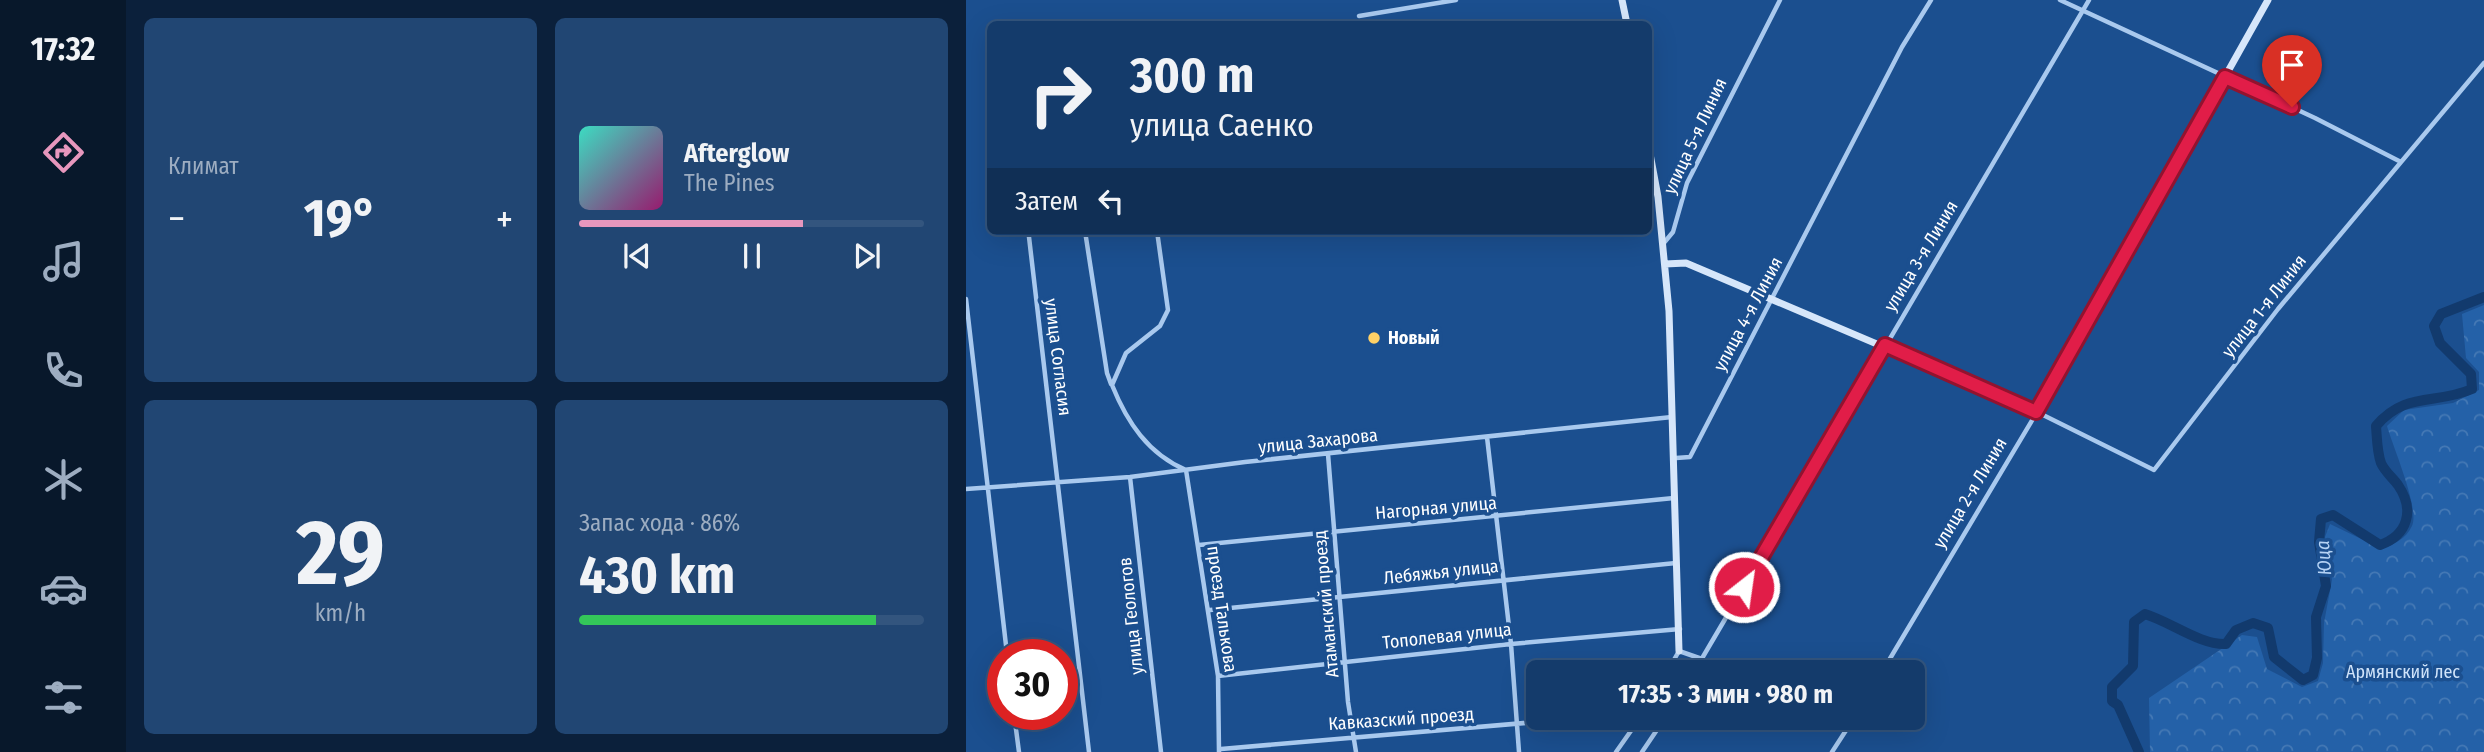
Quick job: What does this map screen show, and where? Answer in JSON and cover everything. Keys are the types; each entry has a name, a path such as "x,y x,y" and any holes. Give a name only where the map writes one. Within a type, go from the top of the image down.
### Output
{"street":[{"path":"1359,16 1456,0"},
{"path":"1622,0 1626,21"},
{"name":"улица 5-я Линия","path":"1663,245 1673,232 1687,183 1780,0"},
{"name":"улица 4-я Линия","path":"1676,458 1690,457 1902,47 1931,0"},
{"path":"2060,0 2315,118 2399,161"},
{"name":"улица 3-я Линия","path":"1702,659 2089,0"},
{"name":"улица 2-я Линия","path":"1889,660 2036,412 2268,0"},
{"name":"улица 1-я Линия","path":"2036,412 2154,470 2278,309 2399,161 2484,63"},
{"path":"1652,170 1665,264 1676,458 1674,498 1680,629 1679,651 1674,660"},
{"path":"1086,235 1107,373 1112,385 1131,425 1145,443 1172,464 1186,470"},
{"path":"1112,385 1126,353 1160,326 1168,310 1158,235"},
{"name":"улица Согласия","path":"1029,237 1089,752"},
{"path":"1665,264 1686,263 1885,345 2036,412"},
{"path":"966,299 1005,639"},
{"name":"улица Захарова","path":"966,489 986,485 1130,478 1672,417"},
{"path":"1487,437 1511,644 1514,724 1518,752"},
{"name":"Атаманский проезд","path":"1328,454 1338,597 1356,752"},
{"name":"проезд Талькова","path":"1186,470 1210,610 1218,676 1220,751"},
{"name":"улица Геологов","path":"1130,478 1161,752"},
{"name":"Нагорная улица","path":"1199,545 1674,498"},
{"name":"Лебяжья улица","path":"1210,610 1676,564"},
{"name":"Тополевая улица","path":"1218,676 1511,644 1680,629"},
{"path":"1679,651 1702,659"},
{"name":"Кавказский проезд","path":"1220,751 1354,735 1426,733 1526,723"},
{"path":"1016,730 1019,752"},
{"path":"1616,752 1632,730"},
{"path":"1643,752 1657,730"},
{"path":"1832,752 1846,730"}],"green space":[{"name":"Армянский лес","path":"2484,305 2484,752 2150,752 2149,698 2242,635 2257,637 2267,669 2302,687 2318,681 2323,663 2324,623 2332,580 2325,537 2330,524 2382,549 2409,531 2413,518 2412,506 2387,426 2404,410 2453,403 2479,390 2479,372 2466,358 2462,314"}],"waterway":[{"name":"Юца","path":"2139,752 2118,705 2112,701 2112,687 2133,666 2134,622 2145,614 2216,643 2226,644 2236,630 2253,623 2268,628 2274,657 2303,680 2313,675 2317,658 2316,617 2326,586 2319,542 2321,519 2333,515 2380,545 2397,535 2406,521 2406,504 2398,485 2381,463 2376,426 2387,415 2410,403 2472,389 2471,374 2440,343 2434,326 2441,314 2484,297"}],"place":[{"name":"Новый","path":"1374,338"}],"route":[{"path":"1744,587 1885,345 2036,412 2225,77 2292,107"}]}
